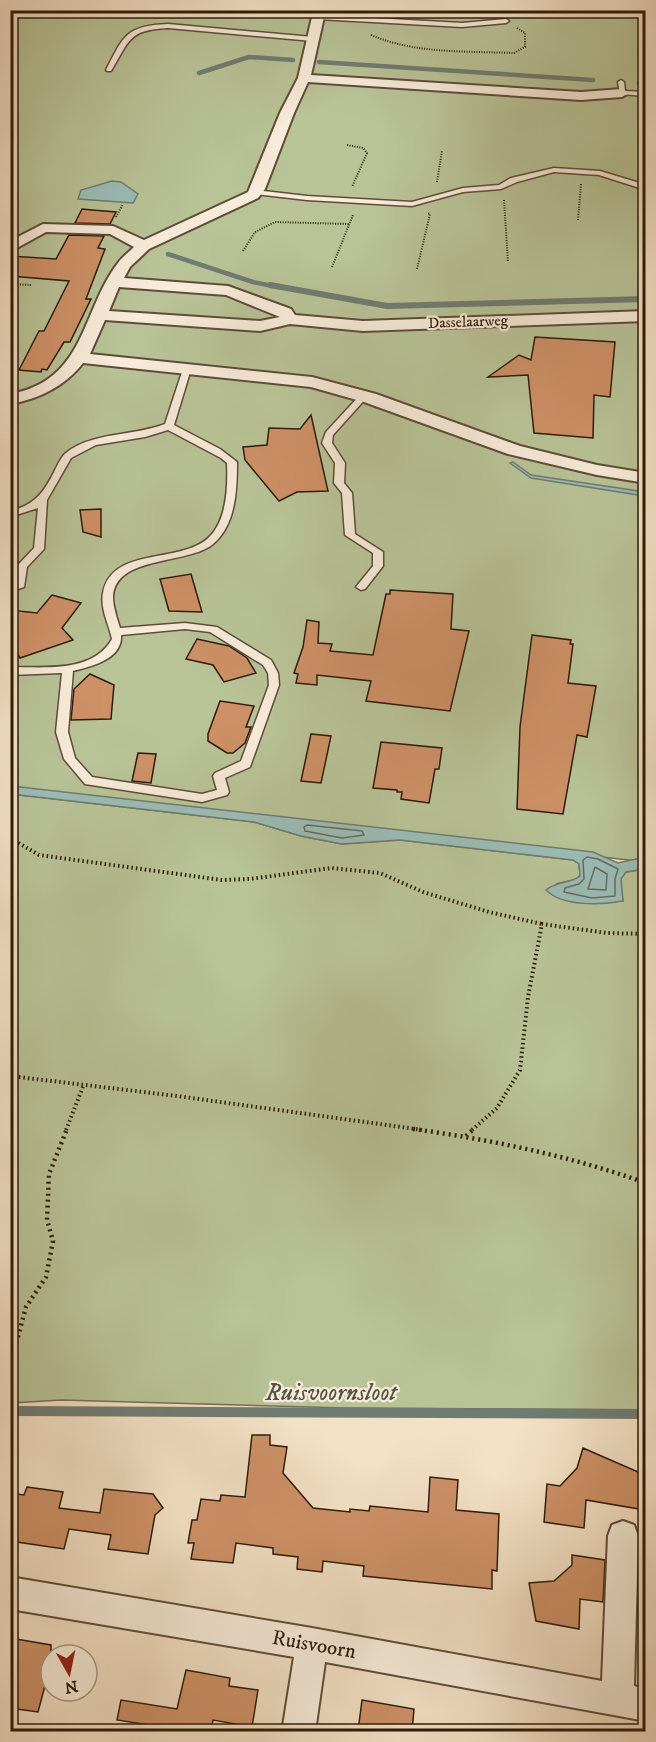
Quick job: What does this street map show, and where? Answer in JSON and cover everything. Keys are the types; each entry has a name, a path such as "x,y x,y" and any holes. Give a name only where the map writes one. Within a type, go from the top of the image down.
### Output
{"street":[{"path":"10,399 31,395 51,383 78,358 124,265 144,246 255,192 304,78 318,13"},
{"path":"304,78 581,96 622,88"},
{"path":"15,245 43,228 113,230 144,246"},
{"path":"99,315 260,326 290,319 285,312 228,291 114,282"},
{"name":"Dasselaarweg","path":"290,319 363,326 645,316"},
{"path":"78,358 312,382 363,396 514,450 597,470 645,478"},
{"name":"Ruisvoorn","path":"10,1593 312,1644 631,1703 623,1536"},
{"path":"298,1731 312,1644"}],"lane":[{"path":"318,13 462,25 506,21"},
{"path":"109,70 129,35 138,29 151,26 313,39"},
{"path":"622,88 645,94"},
{"path":"255,192 346,201 417,203 480,187 501,187 538,173 554,170 582,171 620,178 645,188"},
{"path":"10,589 20,585 22,566 39,549 43,502 69,454 90,444 157,432 169,426 188,369"},
{"path":"361,587 378,566 378,552 350,534 347,493 339,483 340,463 327,443 329,434 363,396"},
{"path":"10,671 68,669 83,666 102,657 115,645 116,632 108,594 114,578 124,569 187,553 208,544 222,529 232,481 232,462 218,450 183,436 169,426"},
{"path":"10,514 28,510 43,502"},
{"path":"68,669 62,732 70,759 89,781 202,798 223,792 219,776 246,764 274,685 273,673 267,663 213,629 185,626 116,632"}],"path":[{"path":"10,18 45,10"},
{"path":"603,10 645,14"},
{"path":"346,201 367,153 363,148 347,145"},
{"path":"435,198 442,151"},
{"path":"578,220 582,171"},
{"path":"501,187 508,262"},
{"path":"332,267 357,201"},
{"path":"417,203 430,214 417,269"},
{"path":"243,251 256,231 266,224 275,222 349,224"},
{"path":"10,284 32,285"},
{"path":"10,841 15,841 39,855 222,880 250,879 331,868 380,873 423,892 489,912 598,933 628,935 645,933"},
{"path":"465,1136 497,1108 520,1070 528,997 542,924"},
{"path":"10,1076 465,1136 608,1169 645,1183"},
{"path":"10,1366 26,1307 46,1277 53,1241 47,1220 49,1174 84,1084"}],"green space":[{"path":"11,11 645,11 645,862 11,788"},
{"path":"11,794 254,822 301,836 342,844 400,840 573,860 579,864 580,875 577,879 556,884 623,901 620,879 626,872 645,869 645,1410 347,1408 61,1400 11,1403"}],"water":[{"path":"112,181 121,182 138,194 133,203 78,199 81,190"},
{"path":"513,462 531,475 645,492 645,496 531,478 510,463"},
{"path":"11,786 593,852 618,863 645,857 645,869 626,872 621,879 623,901 594,904 572,902 553,896 546,890 580,876 579,864 573,860 400,840 342,844 301,836 254,822 11,794"}],"building":[{"path":"82,209 116,212 110,224 75,223"},
{"path":"69,235 104,236 98,248 105,249 86,299 91,299 70,342 64,342 47,370 42,369 41,372 19,370 39,331 44,331 69,281 10,276 10,256 56,259"},
{"path":"535,337 615,342 610,397 594,395 593,438 534,433 528,375 488,377 519,355 531,360"},
{"path":"311,415 328,491 297,492 279,501 245,460 243,447 267,445 269,428 300,429"},
{"path":"101,509 101,537 83,532 80,510"},
{"path":"191,574 202,612 169,611 160,579"},
{"path":"390,590 453,594 451,629 469,631 450,711 366,701 371,681 317,675 317,685 296,683 298,674 294,673 303,647 307,620 319,622 318,643 332,644 330,651 373,655 386,594 390,594"},
{"path":"52,595 81,603 62,628 73,640 20,658 10,642 10,610 37,613"},
{"path":"532,635 571,640 570,644 573,644 568,683 596,686 587,737 577,735 563,814 517,809 520,727"},
{"path":"197,639 229,646 247,658 256,673 224,682 213,665 186,659"},
{"path":"90,674 114,685 111,719 71,720 74,689"},
{"path":"220,701 254,706 246,727 251,727 245,743 233,753 227,753 208,741 208,734"},
{"path":"311,734 331,736 321,783 301,781"},
{"path":"381,742 442,748 439,769 435,769 429,803 401,799 402,792 397,792 397,790 373,788"},
{"path":"138,753 156,754 151,783 132,781"},
{"path":"252,1435 270,1435 270,1445 287,1447 283,1473 313,1508 350,1512 350,1509 369,1511 370,1506 428,1512 430,1477 458,1480 456,1510 499,1514 497,1571 492,1570 492,1589 363,1576 364,1566 323,1561 322,1572 297,1569 298,1557 273,1554 273,1548 236,1543 233,1563 191,1559 194,1543 188,1543 192,1520 197,1520 201,1499 220,1501 221,1495 245,1497"},
{"path":"583,1448 645,1475 645,1510 586,1500 584,1528 544,1522 547,1484 560,1486 577,1468"},
{"path":"27,1487 63,1492 59,1508 100,1513 104,1489 153,1494 163,1508 155,1515 148,1554 108,1549 111,1535 69,1529 64,1549 10,1541 10,1493 24,1495"},
{"path":"572,1555 605,1560 603,1602 580,1599 579,1629 536,1621 529,1583 554,1581 572,1565"},
{"path":"639,1566 645,1567 645,1609 638,1608"},
{"path":"10,1638 39,1643 40,1703 38,1712 10,1708"},
{"path":"186,1670 230,1678 229,1686 258,1690 252,1727 213,1720 211,1731 174,1731 174,1729 117,1720 121,1700 177,1709"},
{"path":"362,1700 414,1709 412,1731 358,1731"}],"waterway":[{"path":"199,73 249,57 293,60"},
{"path":"319,62 593,80"},
{"path":"639,83 646,83"},
{"path":"168,254 253,282 278,287"},
{"path":"270,285 387,306 646,299"},
{"name":"Ruisvoornsloot","path":"17,1411 646,1414"}]}
